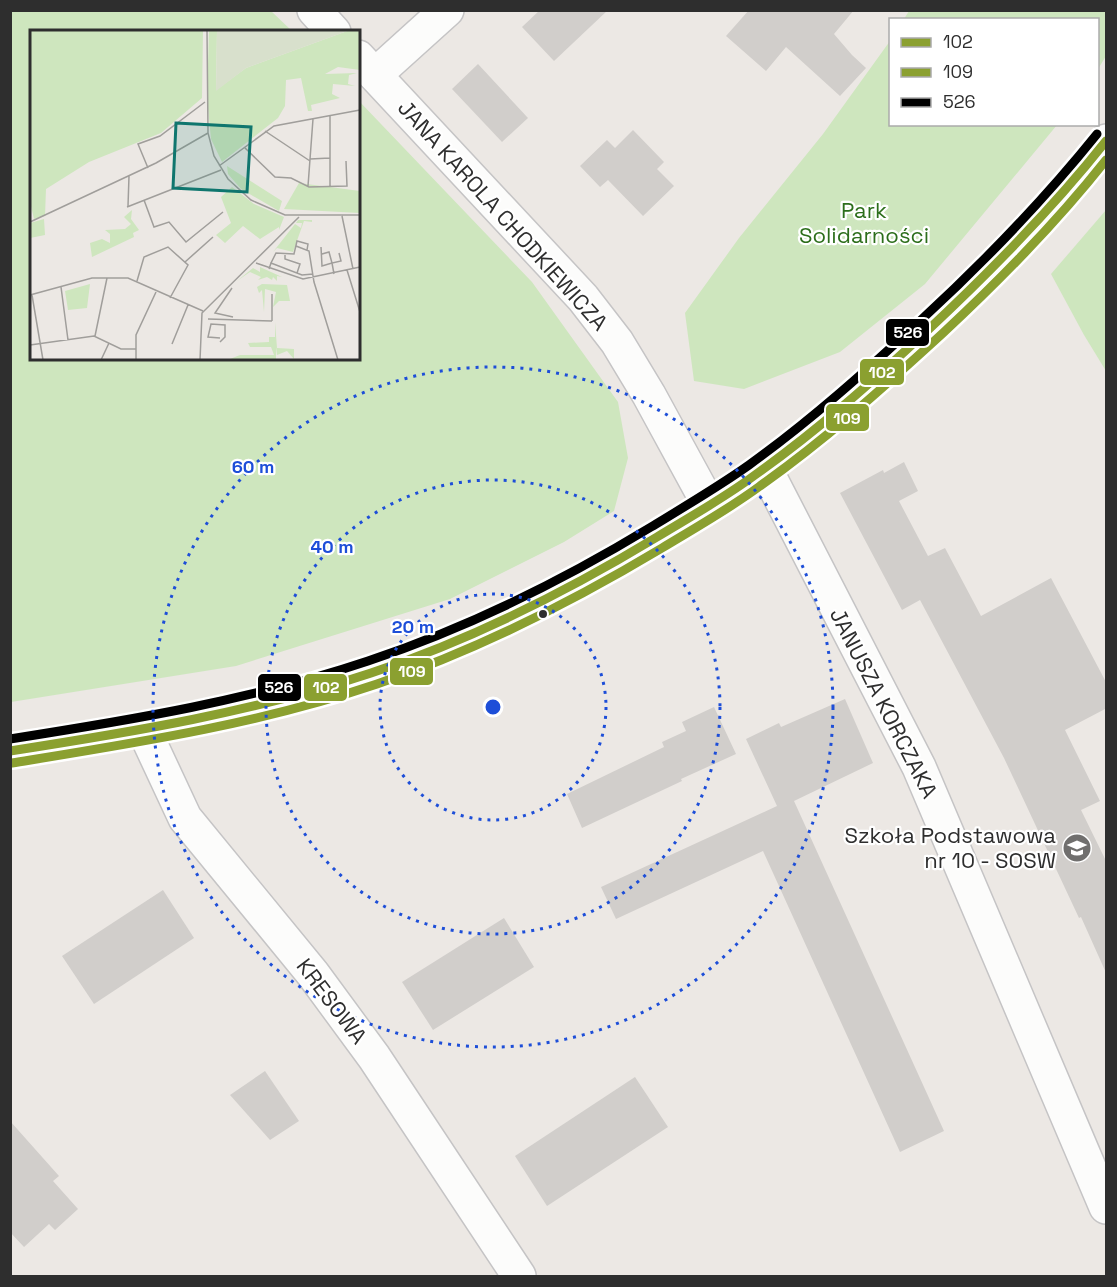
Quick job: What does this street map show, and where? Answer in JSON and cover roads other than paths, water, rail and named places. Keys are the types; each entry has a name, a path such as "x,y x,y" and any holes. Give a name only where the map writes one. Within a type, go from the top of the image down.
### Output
{"street":[{"path":"314,10 332,30"},
{"path":"367,66 447,10"},
{"name":"JANA KAROLA CHODKIEWICZA","path":"367,66 583,298 627,360 709,505"},
{"path":"10,751 143,728 312,690 372,672 430,651 541,602 634,551 765,468 848,402 982,280 1040,219 1107,141"},
{"name":"JANUSZA KORCZAKA","path":"765,468 919,767 1107,1207"},
{"name":"KRESOWA","path":"143,728 185,818 313,974 374,1057 519,1276"}],"place":[{"name":"Szkoła Podstawowa nr 10 - SOSW","path":"1077,848"}],"park label":[{"name":"Park Solidarności","path":"864,222"}]}
